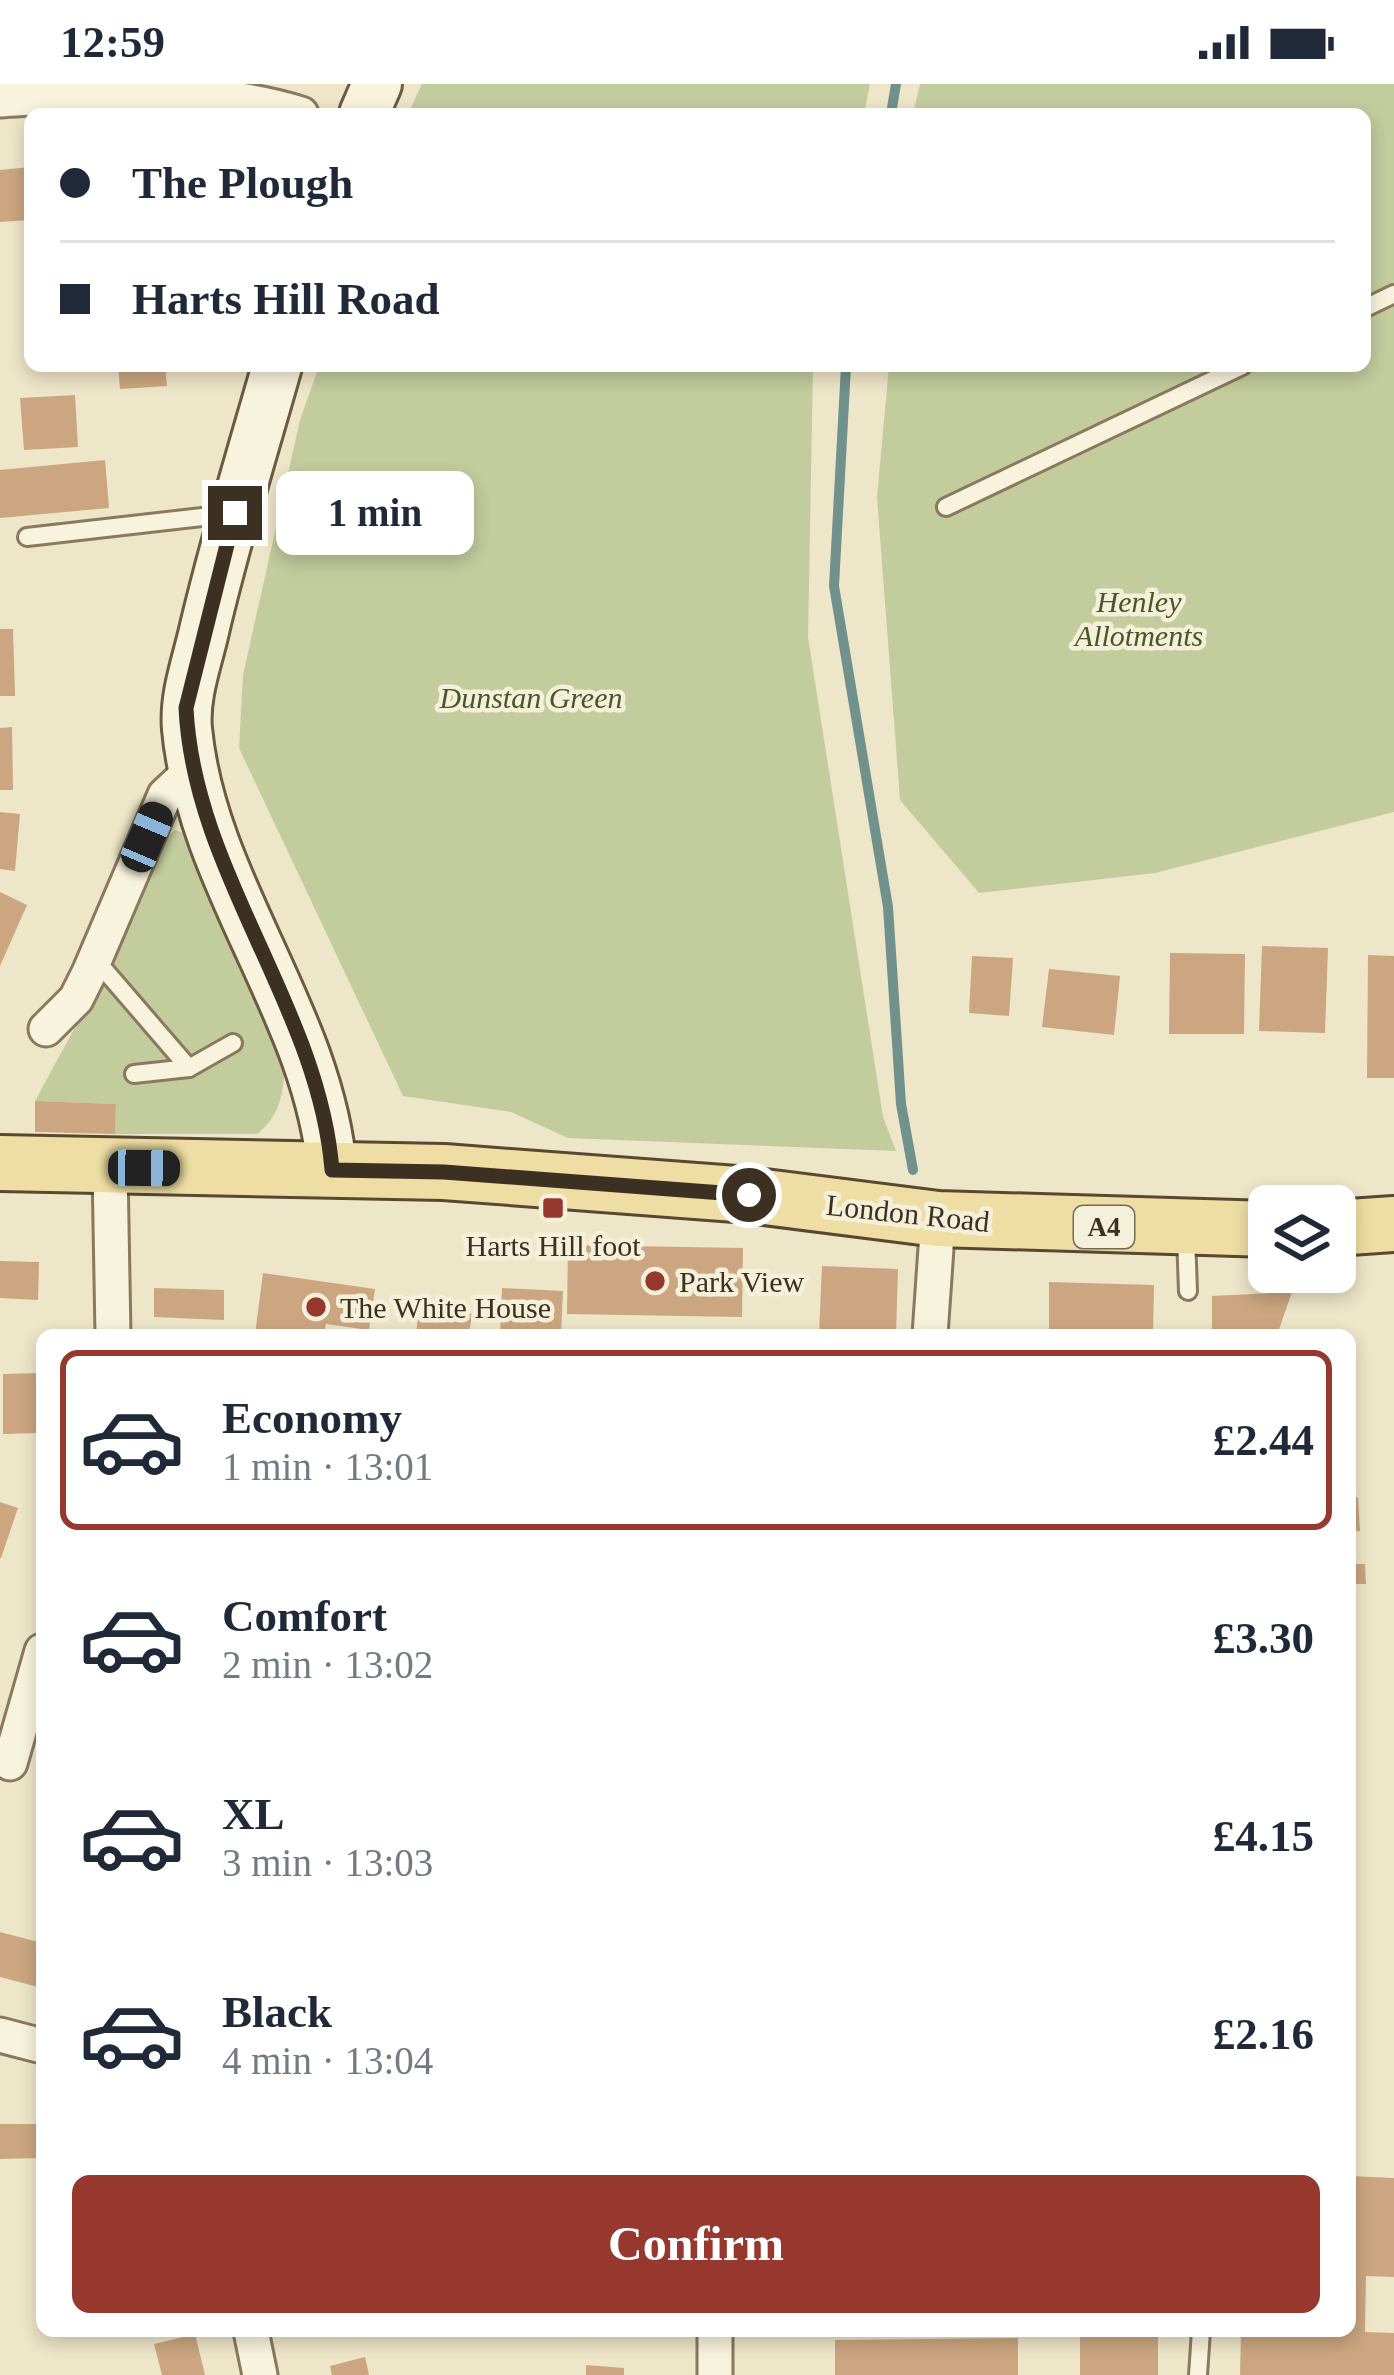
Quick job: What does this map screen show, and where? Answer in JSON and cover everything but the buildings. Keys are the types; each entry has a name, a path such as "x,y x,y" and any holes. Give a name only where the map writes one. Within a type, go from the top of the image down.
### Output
{"main road":[{"name":"A4","path":"0,1163 332,1170"},
{"name":"London Road","path":"332,1170 444,1172 749,1195 938,1219 1248,1228"},
{"path":"1356,1227 1394,1224"}],"street":[{"path":"0,100 184,90 283,108"},
{"path":"275,372 186,708 208,825 316,1079 328,1123 332,1170"},
{"path":"46,1030 76,999 165,796 194,768"},
{"path":"110,1168 113,1329"},
{"path":"929,1329 938,1219"},
{"path":"10,1763 36,1672"},
{"path":"0,2036 36,2045"},
{"path":"252,2337 260,2375"},
{"path":"715,2337 715,2375"}],"lane":[{"path":"946,506 1229,372"},
{"path":"27,537 235,513"},
{"path":"95,959 189,1067"},
{"path":"134,1074 189,1067 233,1042"},
{"path":"1186,1229 1188,1291"},
{"path":"1198,2375 1201,2337"}],"green space":[{"path":"422,84 870,84 865,108 411,108"},
{"name":"Henley Allotments","path":"920,84 1394,84 1394,812 1155,873 979,893 900,800 877,497 888,372 1371,372 1371,108 914,108"},
{"name":"Dunstan Green","path":"317,372 813,372 808,637 883,1117 896,1151 568,1138 511,1112 403,1096 239,748 243,675 300,420"},
{"path":"175,830 187,834 284,1067 279,1104 257,1134 115,1134 116,1104 35,1101 123,939 164,840"}],"waterway":[{"path":"892,108 896,84"},
{"path":"846,372 834,586 888,907 901,1104 913,1170"}],"place":[{"name":"Harts Hill foot","path":"553,1208"},
{"name":"Park View","path":"655,1281"},
{"name":"The White House","path":"316,1307"}],"route":[{"path":"235,513 186,708 188,732 208,825 316,1079 328,1123 332,1170 444,1172 749,1195"}]}
